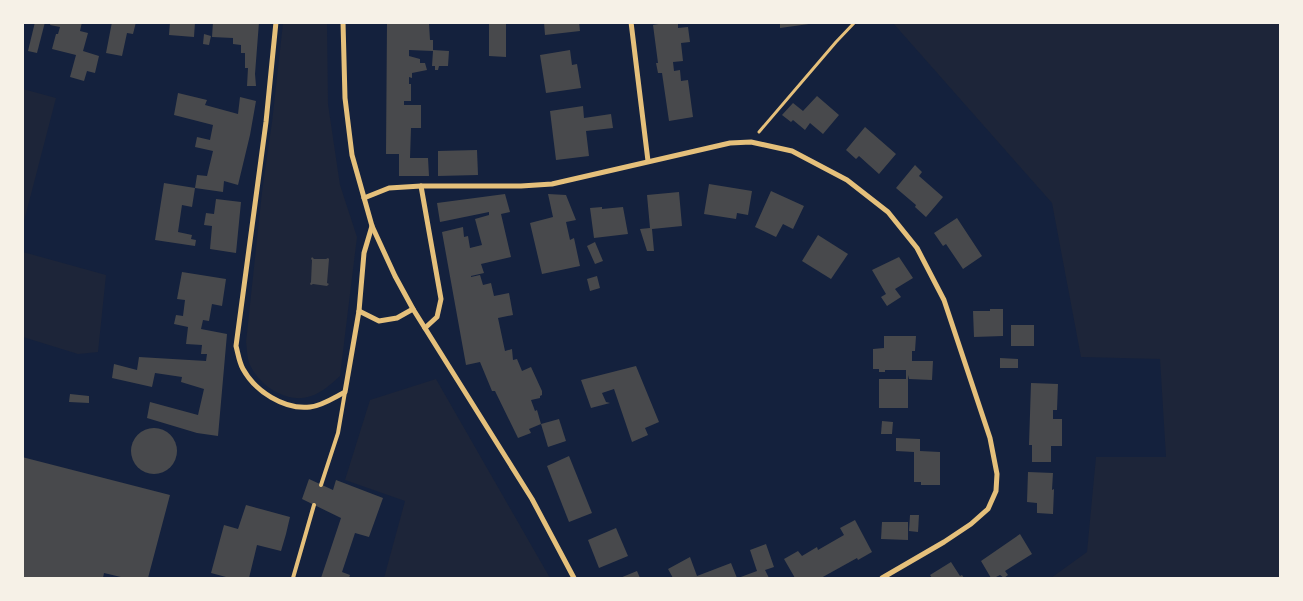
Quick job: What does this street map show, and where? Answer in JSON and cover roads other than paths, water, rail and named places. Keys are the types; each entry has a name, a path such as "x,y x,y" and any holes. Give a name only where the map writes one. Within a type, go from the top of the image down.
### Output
{"street":[{"path":"276,22 266,122 236,346 242,368 258,389 285,404 310,407 345,392 359,311 364,253 372,226"},
{"path":"343,22 345,98 352,155 372,226 395,276 413,309 532,499 574,578"},
{"path":"631,22 648,161"},
{"path":"364,198 389,188 552,184 730,143 751,142 792,151 847,180 888,212 917,248 944,300 990,438 998,474 996,491 988,509 971,524 944,542 882,578"},
{"path":"421,186 441,299 437,316 425,328"},
{"path":"359,311 379,321 397,318 413,309"}],"lane":[{"path":"322,485 339,427 345,392"},
{"path":"293,578 314,505"}]}
